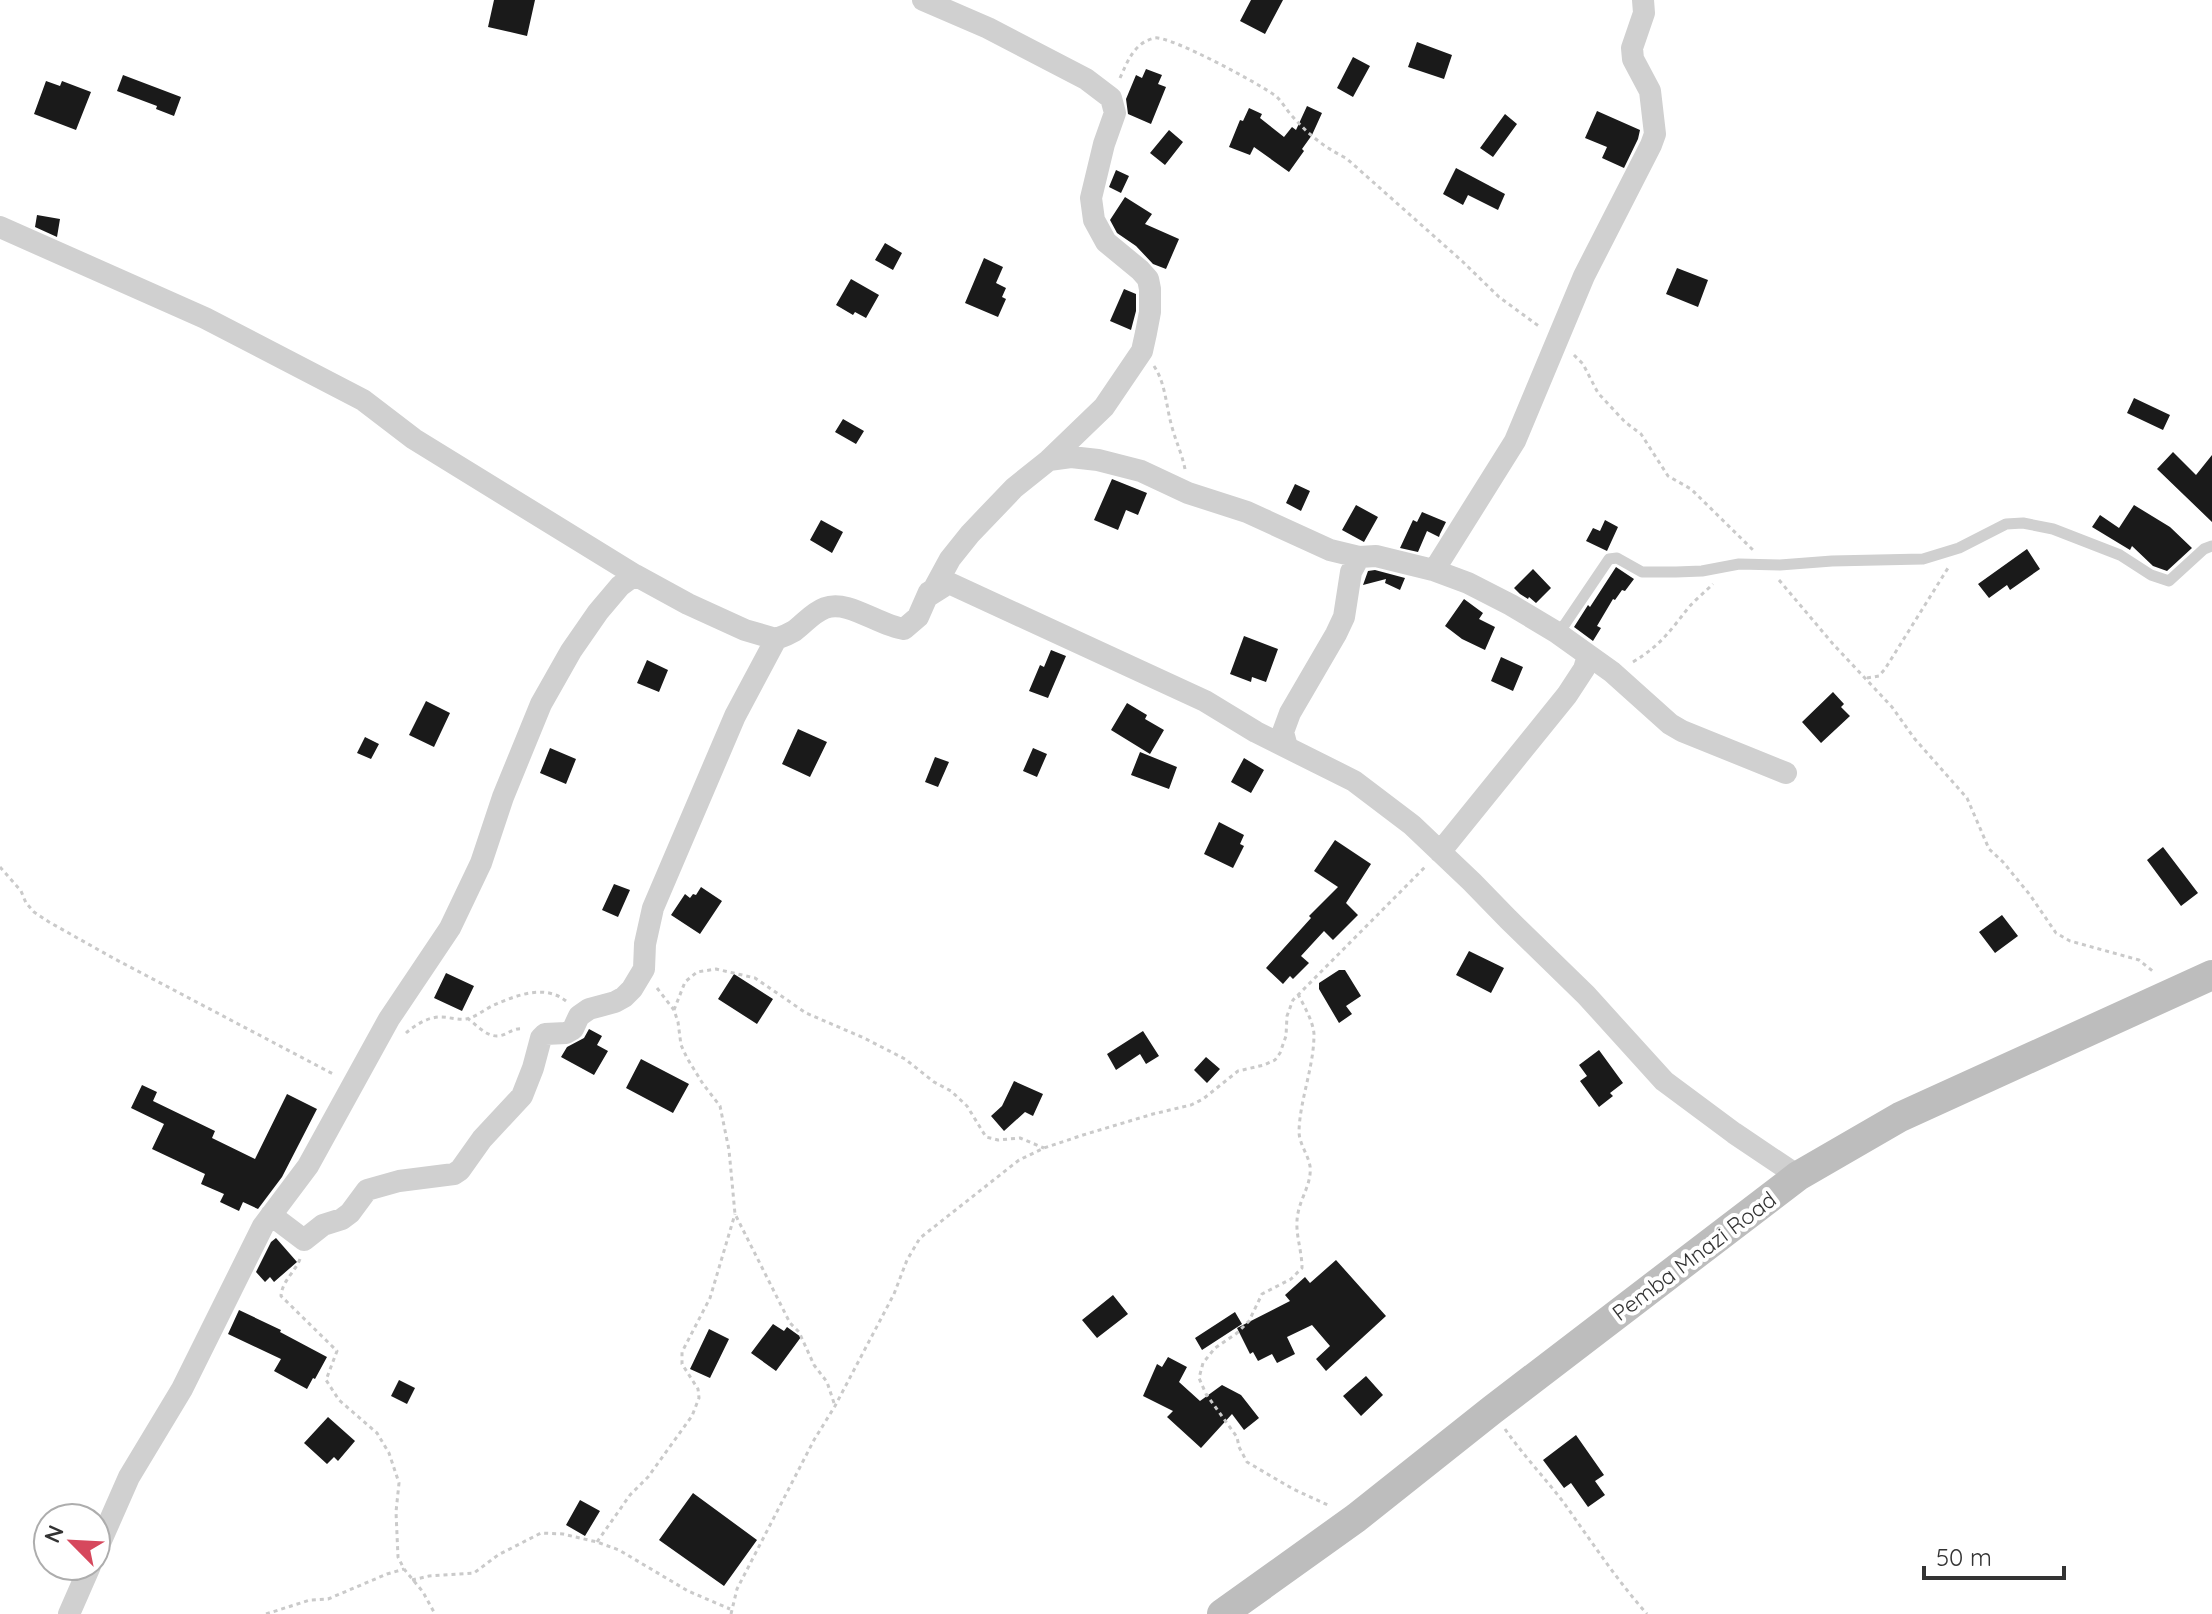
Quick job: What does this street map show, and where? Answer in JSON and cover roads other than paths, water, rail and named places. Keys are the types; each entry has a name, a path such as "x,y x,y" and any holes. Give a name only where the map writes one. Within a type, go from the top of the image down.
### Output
{"main road":[{"name":"Pemba Mnazi Road","path":"1222,1614 1356,1518 1798,1176 1900,1117 2212,975"}],"street":[{"path":"923,0 948,5 1086,79 1111,98 1115,113 1091,198 1094,220 1106,242 1148,279 1150,289 1150,312 1142,351 1104,407 1049,460 1014,488 970,534 950,559 930,595"},
{"path":"1433,570 1515,441 1584,276 1655,134 1650,91 1633,59 1632,48 1644,13 1643,0"},
{"path":"0,227 205,318 363,400 414,439 635,575 745,630 776,639"},
{"path":"1049,460 1071,457 1098,460 1141,471 1188,493 1247,512 1330,550 1359,557 1376,556 1433,570 1468,583 1556,632 1612,672 1670,724 1786,773"},
{"path":"1287,747 1283,732 1290,713 1344,617 1351,572 1359,557"},
{"path":"112,1516 129,1477 182,1389 263,1226 308,1166 389,1019 450,928 481,863 503,797 541,704 571,651 598,612 620,586 635,575"},
{"path":"271,1215 304,1240 323,1225 350,1213 367,1190 399,1181 454,1174 460,1170 482,1139 522,1096 541,1038 545,1034 566,1033 589,1009 624,997 644,969 645,944 653,908 735,716 776,639 794,631 811,615 829,607 841,606 861,612 889,627 904,629 918,617 929,592 930,595 949,583 1205,701 1256,732 1354,781 1412,825 1440,852 1586,995 1664,1081 1798,1176"},
{"path":"1440,852 1567,695 1584,669 1588,656"},
{"path":"69,1614 83,1582"}],"lane":[{"path":"1556,632 1565,624 1609,559 1617,558 1642,572 1702,571 1733,565 1923,559 1959,548 2006,524 2023,523 2053,529 2120,555 2151,575 2169,581 2204,549 2212,546"}]}
